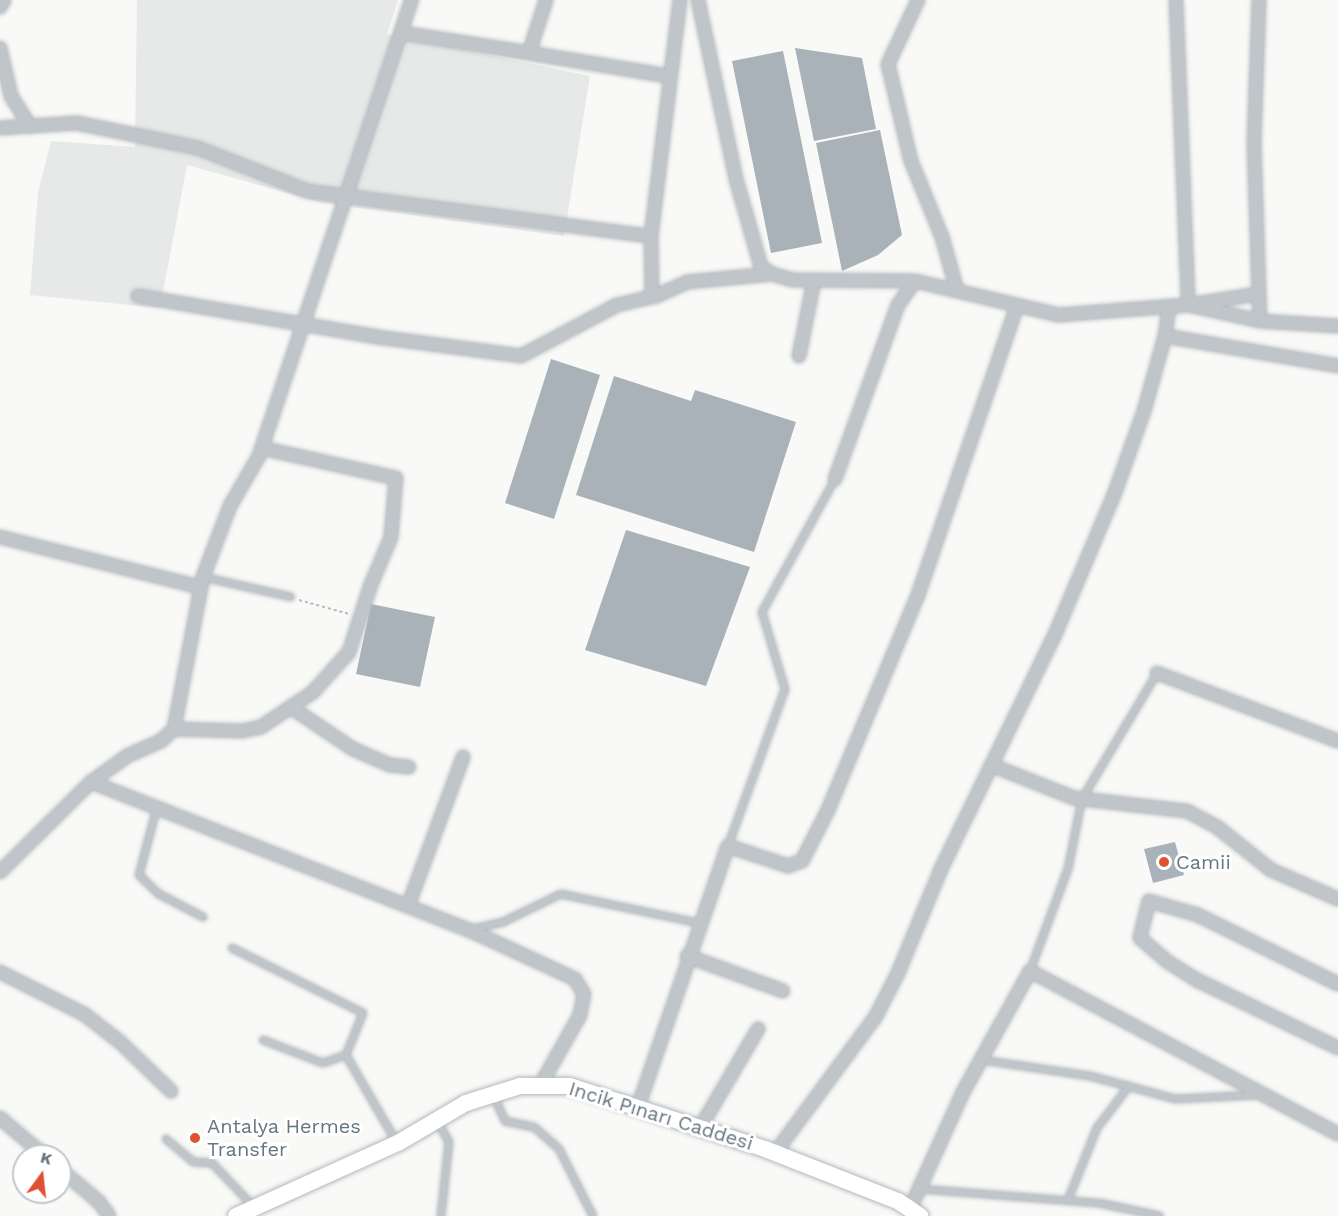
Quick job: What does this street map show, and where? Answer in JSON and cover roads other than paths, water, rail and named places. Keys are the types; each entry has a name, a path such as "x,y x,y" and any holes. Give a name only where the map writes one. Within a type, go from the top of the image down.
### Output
{"main road":[{"name":"Incik Pınarı Caddesi","path":"236,1216 398,1143 466,1103 520,1086 570,1086 638,1107 775,1153 915,1212"}],"street":[{"path":"0,7 4,0"},
{"path":"0,872 91,782 127,756 161,741 174,729 201,582 230,506 262,448 412,0"},
{"path":"529,53 546,0"},
{"path":"652,297 651,236 668,75 680,0"},
{"path":"698,0 736,179 761,267 772,274 793,280 915,281 1059,315 1188,305 1258,294"},
{"path":"918,0 888,64 908,152 942,237 957,290"},
{"path":"1176,0 1188,305"},
{"path":"1259,0 1254,143 1260,321"},
{"path":"402,33 668,75"},
{"path":"0,48 11,96 30,126"},
{"path":"0,128 77,123 198,148 307,191 651,236"},
{"path":"138,296 304,326 521,356 617,305 652,297 710,277 772,274"},
{"path":"799,356 814,280"},
{"path":"834,479 898,304 915,281"},
{"path":"1188,305 1260,321 1338,326"},
{"path":"638,1107 687,956 728,846 788,866 802,861 828,810 918,595 1017,306"},
{"path":"775,1153 876,1016 991,765 1056,632 1115,492 1166,336 1169,306"},
{"path":"1166,336 1338,366"},
{"path":"174,729 242,731 261,727 292,708 335,671 349,652 391,537 396,478 262,448"},
{"path":"0,537 201,582"},
{"path":"1157,673 1338,741"},
{"path":"292,708 353,749 390,765 409,767"},
{"path":"408,906 464,757"},
{"path":"991,765 1082,799 1187,811 1217,827 1271,870 1338,899"},
{"path":"91,782 469,930 575,979 584,994 580,1015 540,1086"},
{"path":"1338,984 1198,915 1149,901 1140,938 1168,962 1199,981 1338,1048"},
{"path":"687,956 783,991"},
{"path":"915,1212 919,1189 981,1060 1029,971 1338,1134"},
{"path":"0,972 84,1014 128,1049 171,1091"},
{"path":"700,1128 758,1029"},
{"path":"0,1118 31,1144"},
{"path":"72,1179 99,1202 109,1216"}],"lane":[{"path":"728,846 785,689 762,612 834,479"},
{"path":"201,582 291,597"},
{"path":"1029,971 1068,869 1082,799 1157,673"},
{"path":"157,807 139,875 159,894 203,917"},
{"path":"469,930 503,922 561,894 699,923"},
{"path":"232,948 363,1013 346,1055 323,1063 263,1040"},
{"path":"346,1055 398,1143"},
{"path":"981,1060 1129,1086 1175,1099 1263,1094"},
{"path":"1068,1200 1097,1128 1129,1086"},
{"path":"493,1094 505,1121 534,1127 559,1149 593,1216"},
{"path":"437,1120 448,1142 441,1216"},
{"path":"166,1139 193,1162 212,1163 254,1207"},
{"path":"919,1189 1068,1200 1160,1216"}],"place":[{"name":"Camii","path":"1164,862"},
{"name":"Antalya Hermes Transfer","path":"195,1138"}]}
